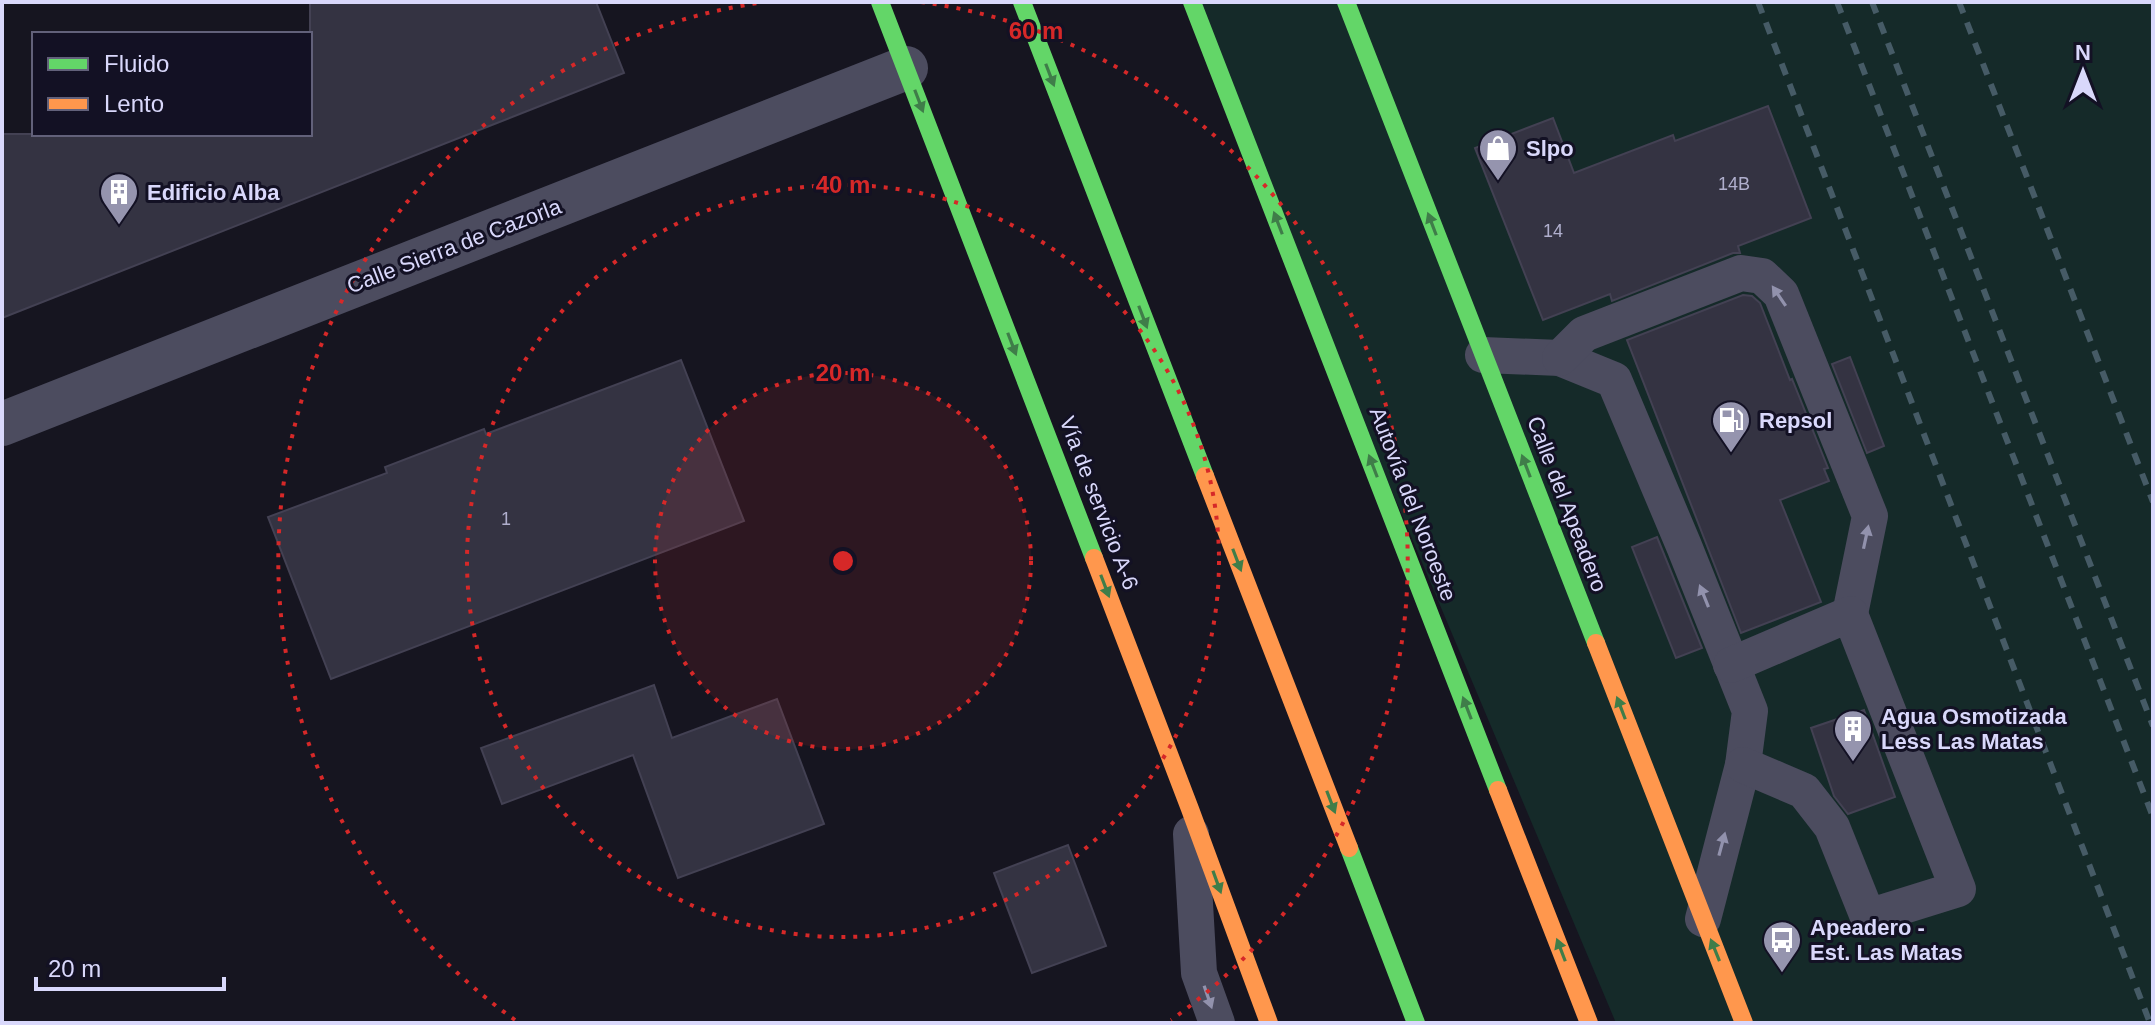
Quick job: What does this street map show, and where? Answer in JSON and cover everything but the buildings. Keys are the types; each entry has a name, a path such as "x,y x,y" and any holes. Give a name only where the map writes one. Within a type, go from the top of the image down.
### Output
{"main road":[{"name":"Vía de servicio A-6","path":"880,2 1269,1023"},
{"path":"1022,2 1416,1023"},
{"name":"Autovía del Noroeste","path":"1192,2 1589,1023"},
{"name":"Calle del Apeadero","path":"1346,2 1744,1023"}],"street":[{"name":"Calle Sierra de Cazorla","path":"2,424 906,68"}],"lane":[{"path":"1560,358 1584,334 1741,273 1762,276 1781,294 1870,516 1850,614 1958,889 1868,917 1832,827 1804,791 1743,765"},
{"path":"1483,355 1560,358 1614,380 1750,711 1743,765 1703,919"},
{"path":"1731,665 1850,614"},
{"path":"1190,809 1199,973 1217,1023"}],"green space":[{"path":"1186,2 2153,2 2153,1023 1616,1023"}],"railway":[{"path":"1758,2 2150,1023"},
{"path":"1837,2 2153,817"},
{"path":"1872,2 2153,726"},
{"path":"1959,2 2153,502"}],"traffic: fast":[{"path":"880,2 1094,558"},
{"path":"1022,2 1205,476"},
{"path":"1192,2 1498,790"},
{"path":"1346,2 1596,643"},
{"path":"1349,848 1416,1023"}],"traffic: slow":[{"path":"1205,476 1349,848"},
{"path":"1094,558 1269,1023"},
{"path":"1596,643 1744,1023"},
{"path":"1498,790 1589,1023"}],"place":[{"name":"Slpo","path":"1498,182"},
{"name":"Edificio Alba","path":"119,226"},
{"name":"Repsol","path":"1731,454"},
{"name":"Agua Osmotizada Less Las Matas","path":"1853,763"},
{"name":"Apeadero - Est. Las Matas","path":"1782,974"}]}
